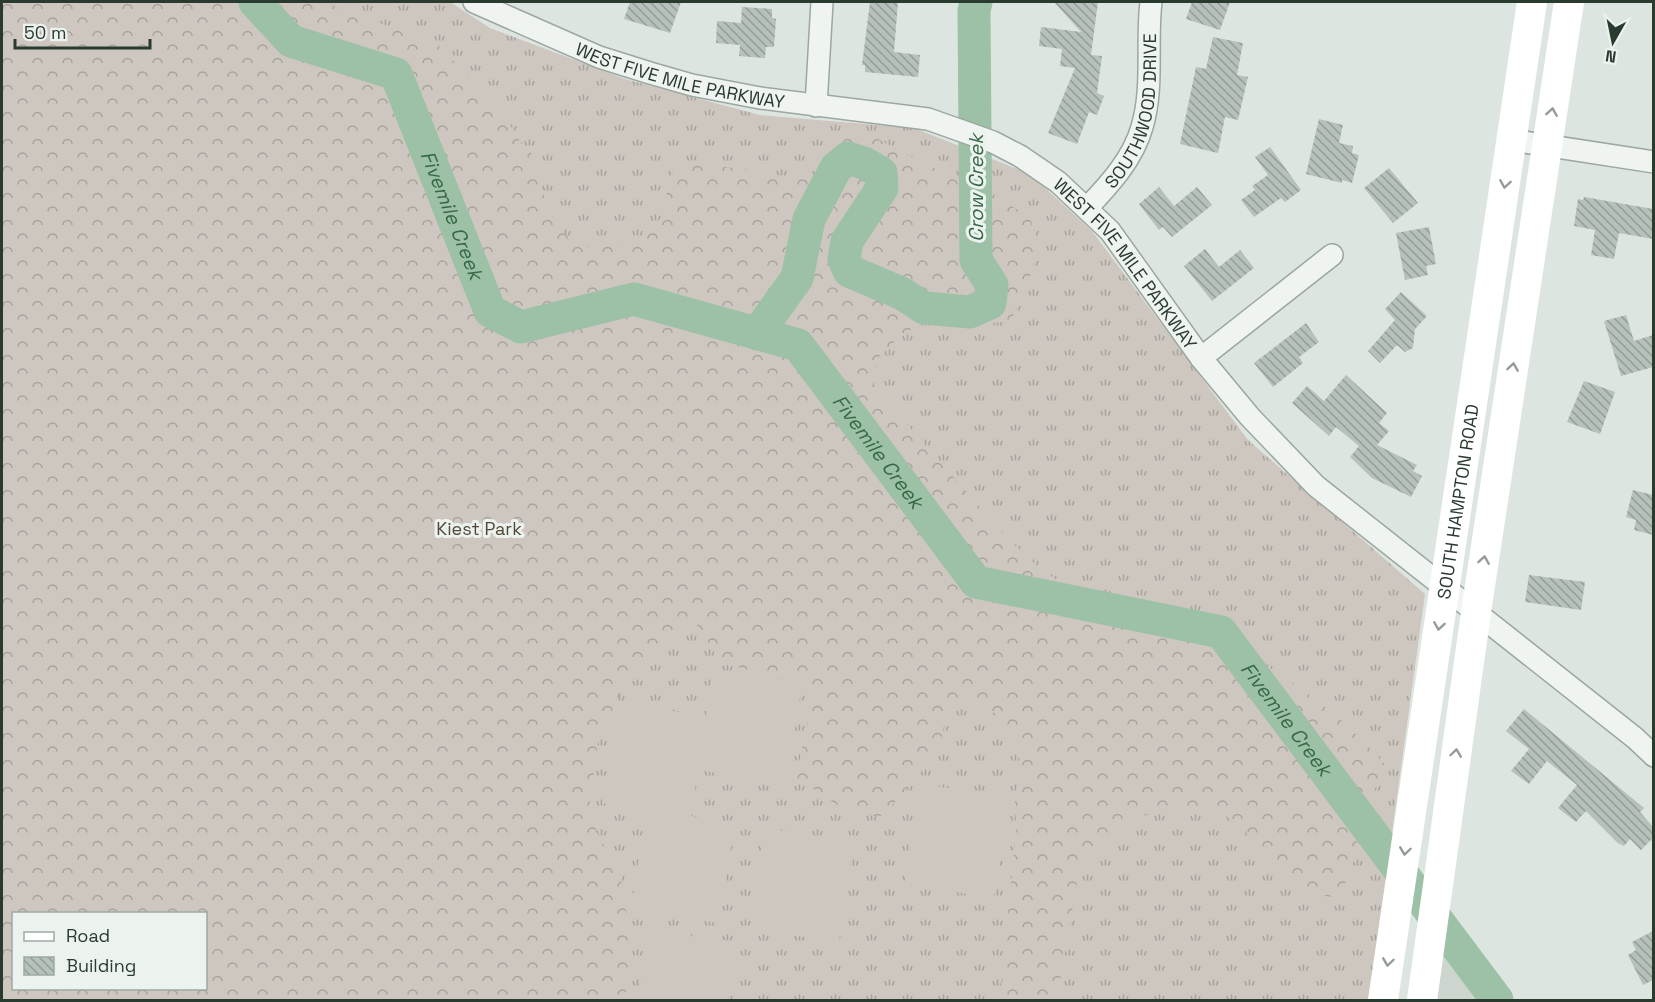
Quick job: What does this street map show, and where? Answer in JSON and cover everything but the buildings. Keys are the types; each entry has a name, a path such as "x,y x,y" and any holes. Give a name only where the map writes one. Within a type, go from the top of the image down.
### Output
{"main road":[{"name":"SOUTH HAMPTON ROAD","path":"1383,1000 1532,2"},
{"name":"SOUTH HAMPTON ROAD","path":"1422,1000 1476,612 1569,2"}],"street":[{"name":"WEST FIVE MILE PARKWAY","path":"474,2 599,57 650,73 703,87 816,106 928,118 993,142 1020,156 1058,182 1110,231 1201,358 1250,417 1316,486 1635,738 1653,756"},
{"path":"816,106 822,2"},
{"name":"SOUTHWOOD DRIVE","path":"1087,208 1127,160 1142,128 1148,95 1151,2"},
{"path":"1511,140 1653,162"},
{"path":"1201,358 1332,255"}],"shaded area":[{"path":"1450,911 1484,972 1502,1000 1437,1000"}],"green space":[{"name":"Kiest Park","path":"2,2 450,2 490,28 625,79 760,115 914,128 1030,174 1092,231 1248,440 1425,594 1369,1000 2,1000"},
{"name":"Kiest Park","path":"2,2 324,2 438,45 504,114 518,139 536,158 541,187 550,213 566,235 592,249 618,245 646,235 663,215 668,185 677,159 818,182 830,156 849,135 876,138 927,165 981,186 1030,218 1039,246 1032,271 1011,321 983,324 953,320 924,321 898,338 877,359 874,387 1005,535 1051,576 1076,590 1157,613 1220,640 1251,657 1311,695 1338,717 1386,766 1361,818 1351,874 1336,897 1309,895 1284,881 1246,833 1225,815 1196,807 1166,809 1139,817 1113,832 1093,853 1078,876 1057,1000 1000,1000 1016,836 1015,804 1019,766 1017,744 1006,724 982,706 950,698 939,749 905,792 880,817 846,811 796,777 815,687 789,678 722,664 696,624 632,669 598,741 589,809 599,837 620,871 632,947 625,1000 2,1000"},
{"path":"713,669 802,683 787,783 698,770 691,816 735,823 719,923 631,910 646,810 602,803 617,703 706,716"},
{"path":"920,784 1009,797 994,898 905,884"},
{"path":"765,828 854,842 839,942 750,929"},
{"path":"648,930 737,942 728,1000 638,1000"}],"waterway":[{"name":"Fivemile Creek","path":"255,2 291,41 396,74 490,311 521,327 634,299 798,345 976,582 1221,632 1497,1000"},
{"name":"Crow Creek","path":"757,334 797,278 809,219 836,168 848,158 864,163 881,173 882,188 847,241 844,259 849,271 903,294 924,308 970,312 990,303 992,285 976,260 974,11 976,2"}]}
